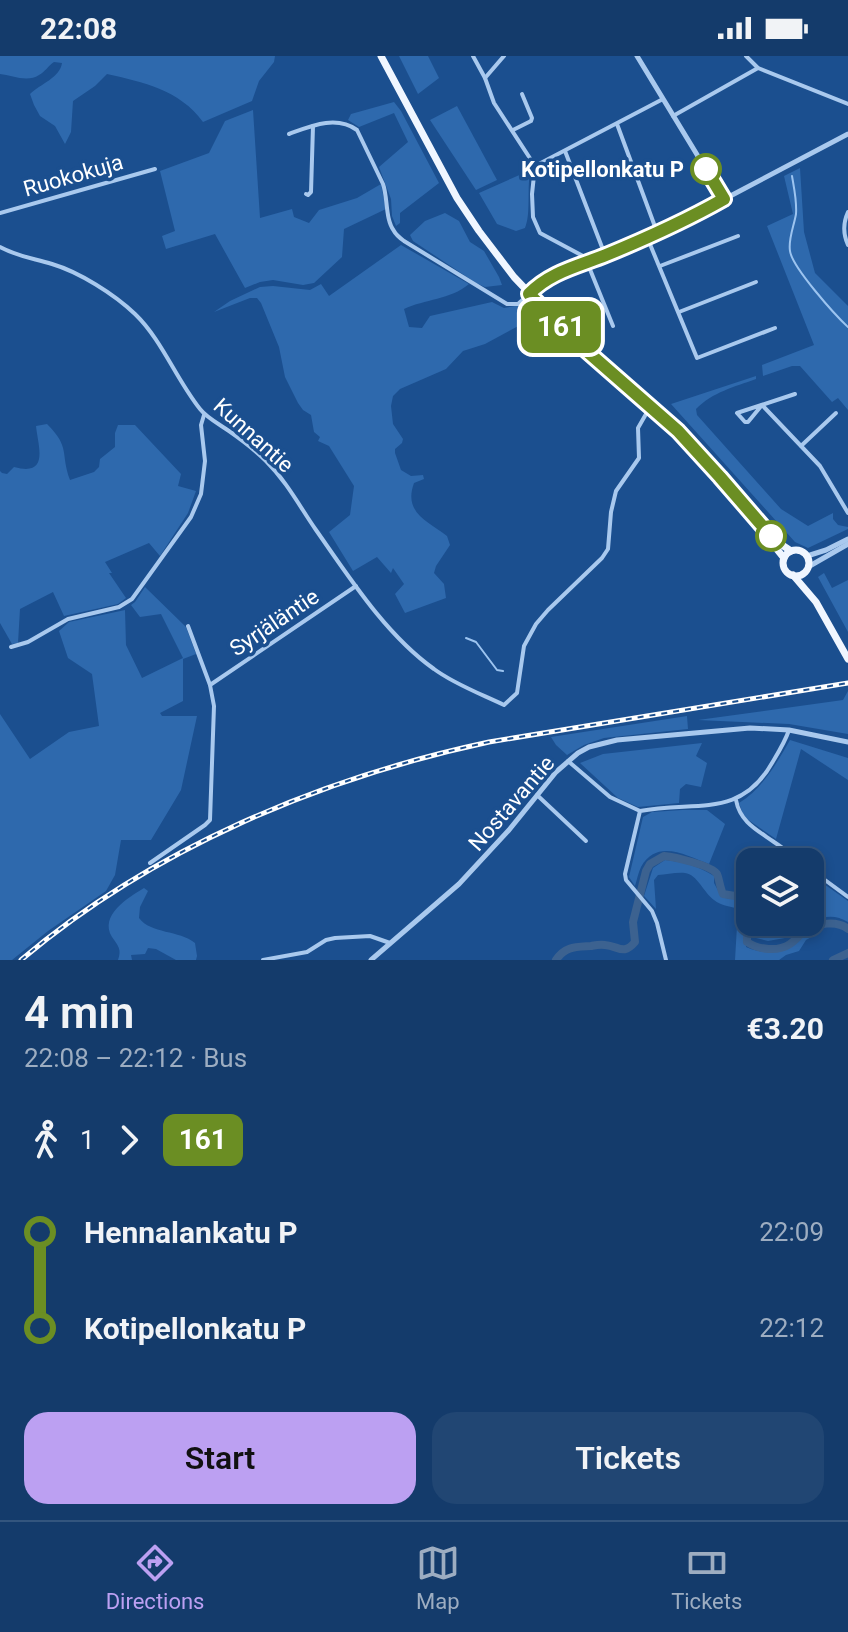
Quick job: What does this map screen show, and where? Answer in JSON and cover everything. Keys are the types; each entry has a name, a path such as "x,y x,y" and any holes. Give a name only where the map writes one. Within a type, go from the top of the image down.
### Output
{"main road":[{"path":"381,56 457,198 529,294 573,339 700,455 760,525 791,551"},
{"path":"760,525 784,558 785,570 816,602 848,659"},
{"path":"784,558 791,551 799,550 807,556 806,570 816,602"},
{"path":"793,575 806,570"}],"street":[{"path":"473,56 494,103 535,166 533,217 540,233 583,256 613,326"},
{"path":"485,78 504,56"},
{"path":"637,56 724,199"},
{"path":"746,56 758,68 848,104"},
{"path":"673,116 758,68"},
{"path":"513,130 532,118 522,94"},
{"path":"535,166 663,99"},
{"path":"289,134 333,122 349,124 357,130 387,193 393,231 404,241 507,304 518,304 548,278 647,237 848,134"},
{"path":"617,124 657,232"},
{"path":"306,194 311,192 313,126"},
{"path":"565,151 605,255"},
{"name":"Ruokokuja","path":"0,213 155,169"},
{"path":"848,212 844,230 848,245"},
{"path":"660,266 738,236"},
{"path":"647,237 697,358 775,328"},
{"name":"Kunnantie","path":"0,247 18,257 53,264 74,273 133,312 151,332 204,414 266,460 289,488 356,586 408,648 435,670 504,705 517,693 524,646 536,624 608,549 616,491 639,458 638,428 650,407"},
{"path":"679,312 756,282"},
{"path":"762,405 748,422 737,413 795,394"},
{"path":"762,405 820,466 848,513"},
{"path":"801,446 836,413"},
{"path":"11,647 28,642 68,619 119,607 132,599 191,517 201,494 205,461 201,425 204,414"},
{"path":"807,556 848,541"},
{"path":"806,570 848,541"},
{"name":"Syrjäläntie","path":"210,685 356,586"},
{"name":"Syrjäläntie","path":"150,863 210,820 214,706 210,685 188,626"},
{"name":"Nostavantie","path":"371,960 466,878 556,772 589,747 617,740 750,728 789,730 848,742"},
{"path":"568,761 610,797 640,811 710,806 747,794 766,775 789,730"},
{"path":"537,795 586,841"},
{"path":"736,800 737,809 751,827 781,848"},
{"path":"640,811 626,880 652,911 666,960"},
{"path":"824,879 848,897"},
{"path":"263,960 307,952 335,938 370,936 390,943"}],"shaded area":[{"path":"0,56 275,56 259,81 252,101 203,122 183,102 160,89 107,74 73,101 71,132 65,144 55,126 40,116 30,94 54,77 62,63 54,62 39,75 25,78 0,74"},
{"path":"399,56 428,56 439,78 418,94"},
{"path":"394,102 439,183 400,213 400,223 396,226 391,199 379,167 408,142 394,113 359,127 348,120 351,114"},
{"path":"457,106 497,180 476,190 430,120"},
{"path":"253,110 260,218 292,209 294,217 309,223 319,210 357,198 381,184 386,209 344,229 342,257 314,283 303,285 273,280 245,288 215,234 166,249 162,236 175,231 160,171 209,153 225,121"},
{"path":"800,168 804,232 815,273 848,306 848,410 838,398 832,402 800,366 763,376 762,365 814,345 767,226 793,214 784,176"},
{"path":"530,173 528,216 525,228 516,231 497,224 479,193"},
{"path":"445,213 459,221 470,242 484,251 502,285 485,287 476,283 413,241 410,235 425,221"},
{"path":"401,245 469,284 454,293 404,309 409,327 422,328 430,316 492,302 504,308 526,304 534,315 533,320 485,344 463,351 446,369 400,389 393,396 393,424 403,439 395,449 401,470 411,476 423,475 424,479 414,483 412,502 425,521 447,536 450,545 434,573 444,584 446,598 405,613 395,594 404,584 393,568 391,573 377,557 353,571 329,532 350,515 354,486 329,446 318,441 320,437 314,432 311,415 298,403 285,377 279,347 261,303 257,298 250,298 214,312 260,287 310,290 321,284 329,296"},
{"path":"756,376 756,379 709,398 696,409 697,415 781,509 808,526 833,513 838,525 848,527 808,548 795,542 671,404"},
{"path":"47,424 62,445 70,480 94,472 99,467 100,459 115,447 118,425 135,425 181,474 178,486 196,491 188,513 160,556 149,543 105,562 126,598 118,604 64,616 53,592 20,609 18,643 12,644 0,623 0,471 7,474 14,467 33,468 37,464 36,426"},
{"path":"824,573 832,588 848,580 848,632 818,577"},
{"path":"145,587 186,627 196,654 183,659 183,701 160,713 162,716 197,716 181,790 151,840 121,840 115,875 106,891 12,960 0,960 0,714 30,759 69,732 99,726 92,674 68,658 59,631 69,622 125,610 126,645 142,678 183,658 161,614 140,617 131,605"},
{"path":"848,691 848,734 789,724 698,720 843,700"},
{"path":"687,716 688,729 604,738 567,755 551,737"},
{"path":"790,740 848,758 848,780 801,749 776,839 744,817 739,803 762,783"},
{"path":"702,743 696,756 707,763 701,787 686,784 680,789 679,803 638,807 618,798 580,763 603,754"},
{"path":"707,810 725,824 709,864 673,852 655,853 641,867 635,886 629,877 643,817 652,812"},
{"path":"665,860 702,870 714,876 721,896 736,898 736,908 714,900 693,877 682,873 658,875 654,880 656,909 644,896 653,868"},
{"path":"824,884 848,901 848,922 824,918"},
{"path":"144,888 148,891 140,907 139,918 151,927 195,943 196,960 176,960 148,948 145,954 131,955 132,960 118,960 118,945 109,929 109,921 117,908"},
{"path":"736,936 746,936 746,947 773,952 803,936 813,936 806,940 799,951 779,960 735,960"},
{"path":"755,936 787,936 768,941"}],"waterway":[{"path":"792,176 796,214 790,251 798,268 848,327"},
{"path":"466,638 476,642 497,670 503,671"},
{"path":"556,960 563,952 576,947 601,945 627,949 631,946 635,942 633,922 646,871 650,864 664,856 708,868 717,874 723,894 736,896"},
{"path":"824,924 838,924 848,929"},
{"path":"747,936 747,942 768,949 785,947 799,936"},
{"path":"833,960 848,953"}],"railway":[{"path":"21,960 72,920 182,852 241,823 363,776 489,742 848,683"}],"bus line":[{"name":"161","path":"706,169 724,199 647,237 555,274 529,294 573,339 678,431 771,536"}],"place":[{"name":"Kotipellonkatu P","path":"706,169"}]}
